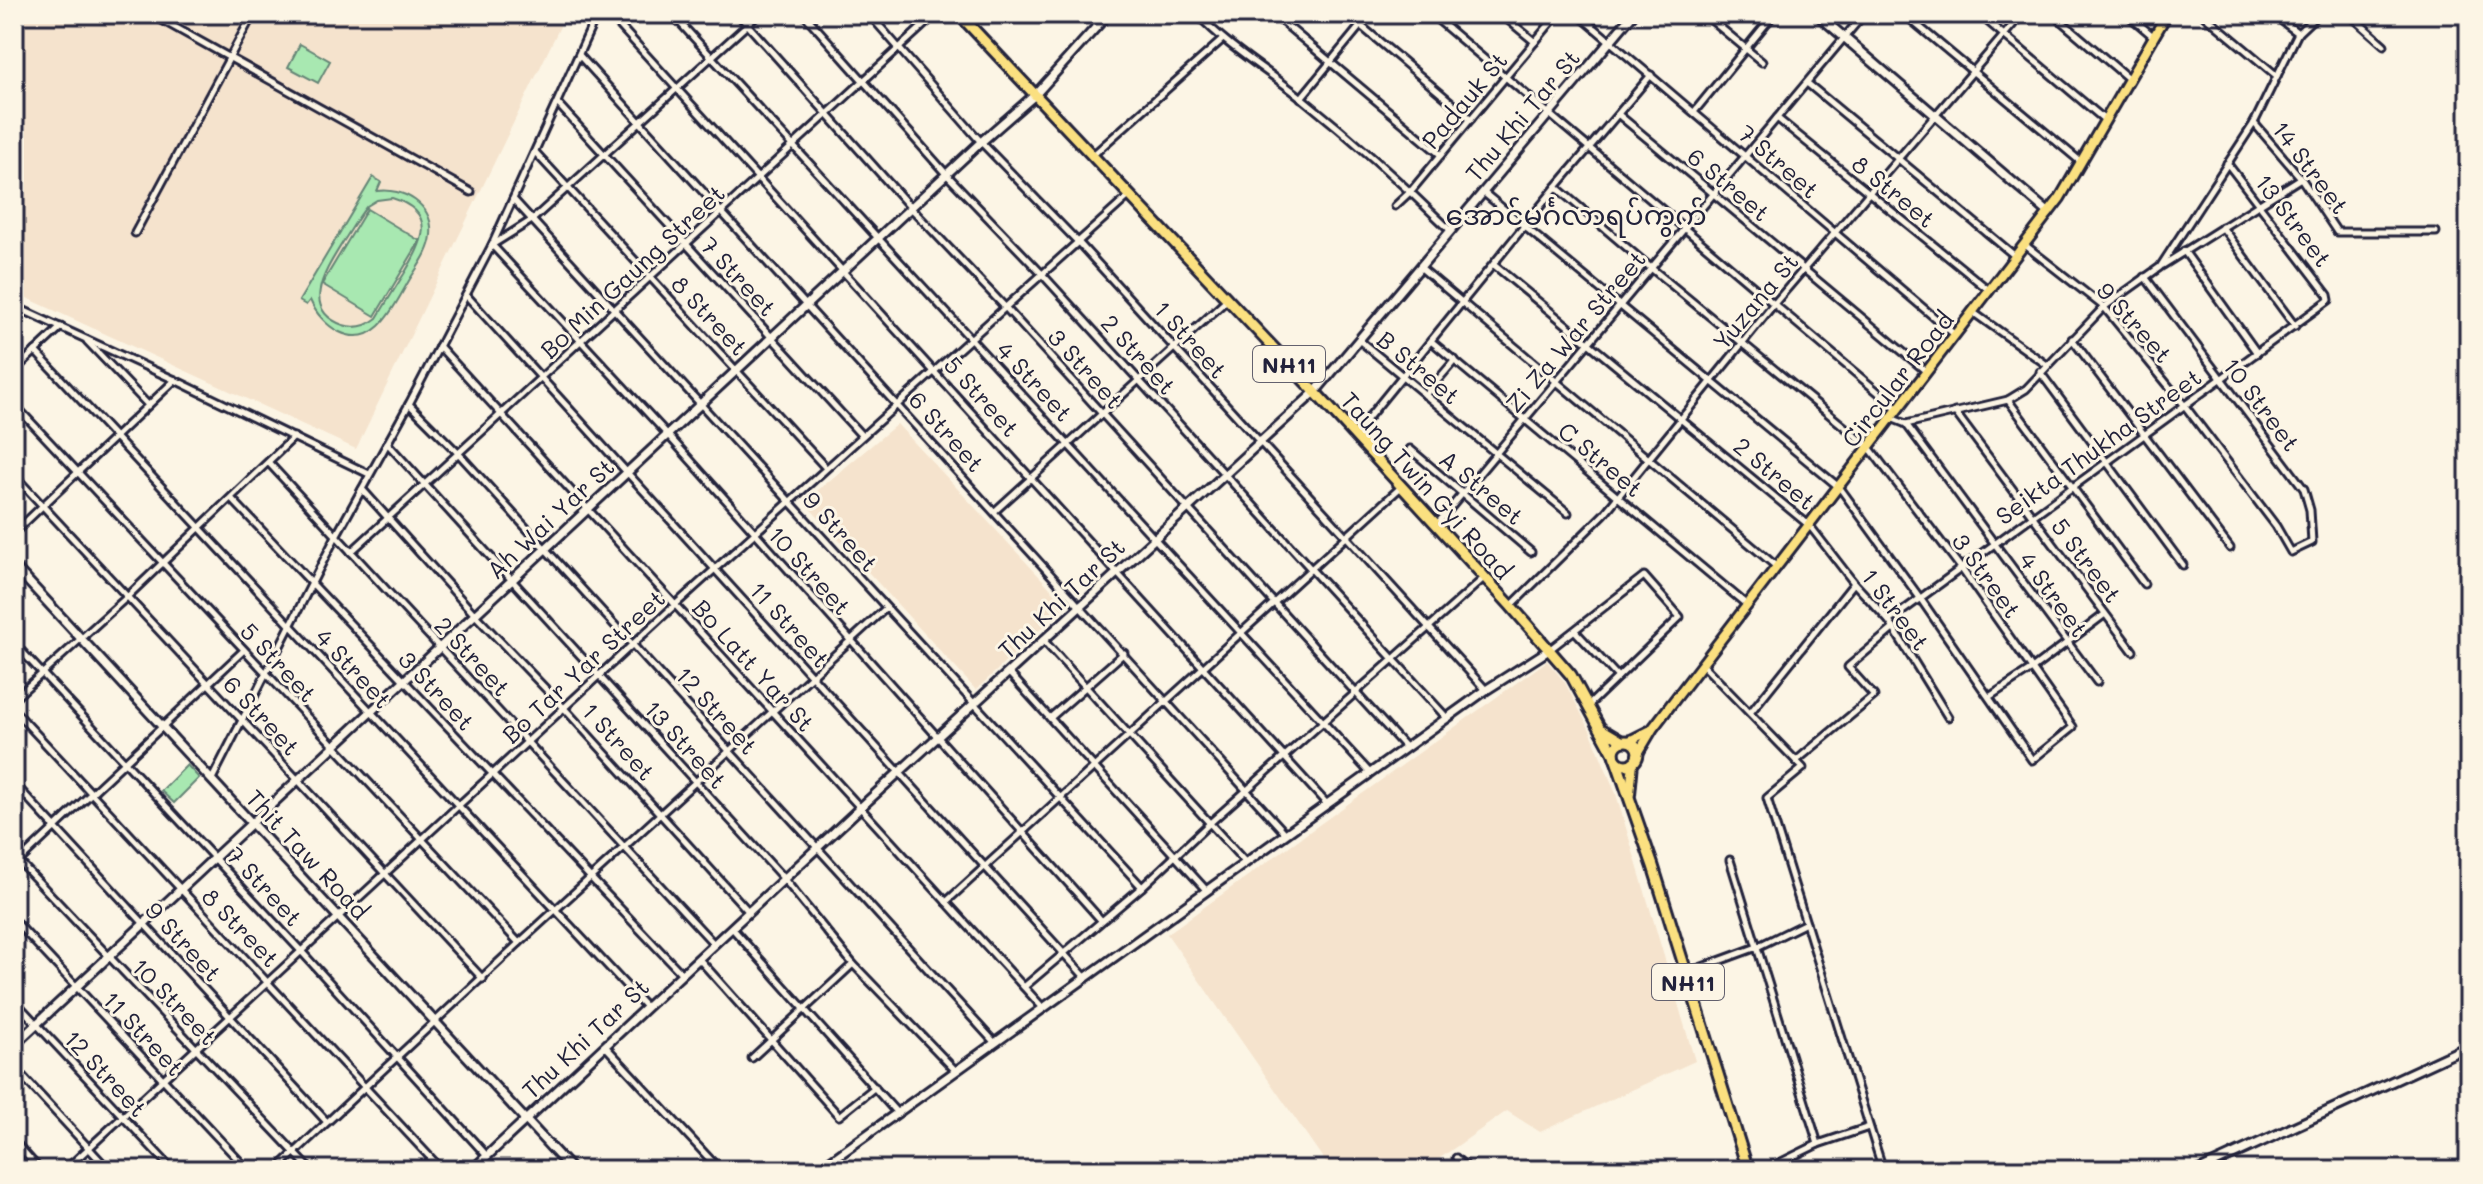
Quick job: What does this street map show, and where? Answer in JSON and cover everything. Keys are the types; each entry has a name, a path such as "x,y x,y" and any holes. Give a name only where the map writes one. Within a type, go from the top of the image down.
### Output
{"highway":[{"name":"Taung Twin Gyi Road","path":"959,14 1315,392 1511,606 1571,675 1615,757"},
{"path":"1626,741 1637,749 1635,758 1621,764 1615,757 1617,744 1626,741"},
{"name":"NH11","path":"1615,757 1630,794 1748,1170"}],"main road":[{"name":"Circular Road","path":"1630,794 1635,758 1653,728 2049,213 2082,163 2167,14"},
{"path":"1602,729 1626,741 1653,728"}],"street":[{"path":"151,14 471,192"},
{"path":"135,233 253,14"},
{"path":"212,779 336,536 492,245 597,14"},
{"name":"5 Street","path":"609,14 1327,804"},
{"name":"4 Street","path":"672,14 1370,773"},
{"name":"3 Street","path":"738,14 911,208 1406,748"},
{"path":"492,245 532,220 759,14"},
{"name":"2 Street","path":"804,14 947,175 1042,274 1447,718"},
{"name":"1 Street","path":"869,14 981,142 1078,242 1486,690"},
{"name":"Bo Min Gaung Street","path":"351,552 936,14"},
{"name":"Ah Wai Yar St","path":"14,1045 1036,94 1108,14"},
{"path":"1197,14 1222,40 1301,98 1411,191 1450,230"},
{"path":"1273,14 1441,155"},
{"path":"1347,14 1471,119"},
{"path":"1301,98 1370,14"},
{"path":"1431,14 1898,409"},
{"path":"1501,14 1535,42"},
{"name":"Padauk St","path":"1395,206 1411,191 1558,14"},
{"name":"7 Street","path":"1578,14 1956,336"},
{"name":"Thu Khi Tar St","path":"472,1170 860,808 1315,392 1633,14"},
{"path":"1704,14 1762,62"},
{"path":"1694,112 1774,14"},
{"path":"1817,14 2049,213"},
{"name":"Zi Za War Street","path":"1437,524 1864,14"},
{"path":"1904,14 2082,163"},
{"path":"1979,14 2106,121"},
{"name":"Yuzana St","path":"1511,606 1604,514 1774,304 1938,116 2022,14"},
{"path":"2053,14 2129,79"},
{"path":"2127,14 2154,37"},
{"path":"2203,14 2277,76"},
{"path":"2273,14 2298,33"},
{"path":"2160,267 2254,123 2298,33 2318,14"},
{"path":"2349,14 2384,45"},
{"path":"1093,155 1222,40"},
{"name":"6 Street","path":"579,55 1286,834"},
{"path":"1355,435 1651,75"},
{"path":"1807,83 2016,257"},
{"name":"7 Street","path":"558,104 862,436"},
{"name":"6 Street","path":"1619,115 1928,372"},
{"name":"8 Street","path":"1777,118 1990,291"},
{"name":"14 Street","path":"2254,123 2301,178 2337,232 2436,232"},
{"name":"8 Street","path":"535,152 826,468"},
{"name":"13 Street","path":"2227,163 2329,300"},
{"path":"1891,418 1906,424 2008,400 2026,389 2104,307 2184,251 2301,178"},
{"path":"1556,187 1869,447"},
{"path":"1483,192 1840,488"},
{"name":"Bo Tar Yar Street","path":"65,1170 675,605 1130,195"},
{"name":"9 Street","path":"513,199 1142,887"},
{"path":"2222,227 2295,326"},
{"name":"10 Street","path":"492,245 668,435 1101,920"},
{"name":"9 Street","path":"2025,245 2104,307 2185,406 2276,526 2291,552"},
{"path":"2184,251 2257,353"},
{"name":"2 Street","path":"1494,265 1810,526"},
{"path":"1420,266 1778,567"},
{"name":"10 Street","path":"2145,277 2304,489 2310,510 2312,542 2291,552"},
{"name":"11 Street","path":"466,295 1086,978"},
{"path":"995,511 1228,299"},
{"name":"Seikta Thukha Street","path":"1889,621 2329,300"},
{"path":"14,306 369,474"},
{"path":"1974,313 2047,365"},
{"path":"14,371 61,327"},
{"path":"83,337 148,405"},
{"name":"B Street","path":"1359,339 1568,513"},
{"path":"2072,339 2230,548"},
{"name":"C Street","path":"1431,341 1748,605"},
{"name":"Bo Latt Yar St","path":"439,346 1043,1008"},
{"name":"4 Street","path":"35,351 647,1008"},
{"path":"1425,395 1455,360"},
{"path":"2040,372 2183,565"},
{"path":"14,533 175,380"},
{"path":"2008,400 2144,584"},
{"name":"5 Street","path":"14,404 519,943"},
{"name":"12 Street","path":"409,404 459,454 995,1043"},
{"name":"5 Street","path":"1955,412 2133,651"},
{"name":"4 Street","path":"1906,424 2097,682"},
{"path":"14,699 200,529 294,437"},
{"name":"13 Street","path":"387,443 784,879 853,964 956,1071"},
{"name":"3 Street","path":"1869,447 1961,568 2073,727 2032,760"},
{"name":"A Street","path":"1410,449 1531,552"},
{"name":"2 Street","path":"269,463 715,944"},
{"name":"6 Street","path":"14,475 483,979"},
{"path":"946,902 1402,486"},
{"name":"2 Street","path":"1840,488 2032,760"},
{"name":"1 Street","path":"362,489 749,912"},
{"name":"3 Street","path":"232,499 682,975"},
{"name":"1 Street","path":"1810,526 1854,583 1889,621 1948,717"},
{"name":"Thit Taw Road","path":"14,566 572,1170"},
{"path":"818,1170 1486,690 1576,632 1644,576 1680,617 1589,705"},
{"path":"1024,987 1142,887 1485,577"},
{"path":"1750,713 1854,583"},
{"path":"276,1170 886,608"},
{"path":"1989,697 2105,614"},
{"path":"1796,761 1874,696 1848,667 1894,628"},
{"path":"1576,632 1618,677"},
{"path":"1044,641 1246,863"},
{"name":"7 Street","path":"14,643 487,1156"},
{"path":"17,864 244,650"},
{"path":"1050,718 1124,653"},
{"path":"1702,664 1803,768 1767,798 1883,1170"},
{"path":"1009,673 1207,891"},
{"name":"8 Street","path":"14,710 442,1170"},
{"name":"9 Street","path":"14,783 327,1122"},
{"name":"10 Street","path":"14,856 17,864 311,1170"},
{"path":"1730,860 1818,1144"},
{"name":"11 Street","path":"14,920 248,1170"},
{"path":"1686,973 1757,947 1806,923"},
{"path":"732,928 897,1113"},
{"path":"699,959 839,1116 875,1087"},
{"path":"752,1058 853,964"},
{"name":"12 Street","path":"14,1000 173,1170"},
{"path":"2200,1170 2469,1046"},
{"path":"606,1047 720,1170"},
{"path":"14,1067 109,1170"},
{"path":"1765,1170 1818,1144 1869,1127"},
{"path":"14,1141 40,1170"},
{"path":"1456,1158 1467,1168"},
{"path":"1457,1170 1467,1168"}],"shaded area":[{"path":"14,14 566,14 356,449 14,292"},
{"path":"897,424 1066,605 976,690 804,502"},
{"path":"1547,661 1564,681 1590,730 1616,794 1695,1061 1540,1132 1507,1111 1423,1170 1331,1170 1167,934"}],"green space":[{"path":"300,44 330,61 318,83 288,67"},
{"path":"373,177 381,182 377,191 406,195 422,207 431,224 428,247 392,310 379,326 359,336 339,332 322,318 310,300 306,305 299,301","holes":["392,198 407,204 421,220 421,240 377,318 365,325 352,327 329,318 322,309 320,287 330,263 367,206 377,200"]},
{"path":"367,209 420,241 375,316 322,284"},
{"path":"187,765 199,778 174,803 161,791"}],"district":[{"name":"အောင်မင်္ဂလာရပ်ကွက်","path":"1576,214"}]}
